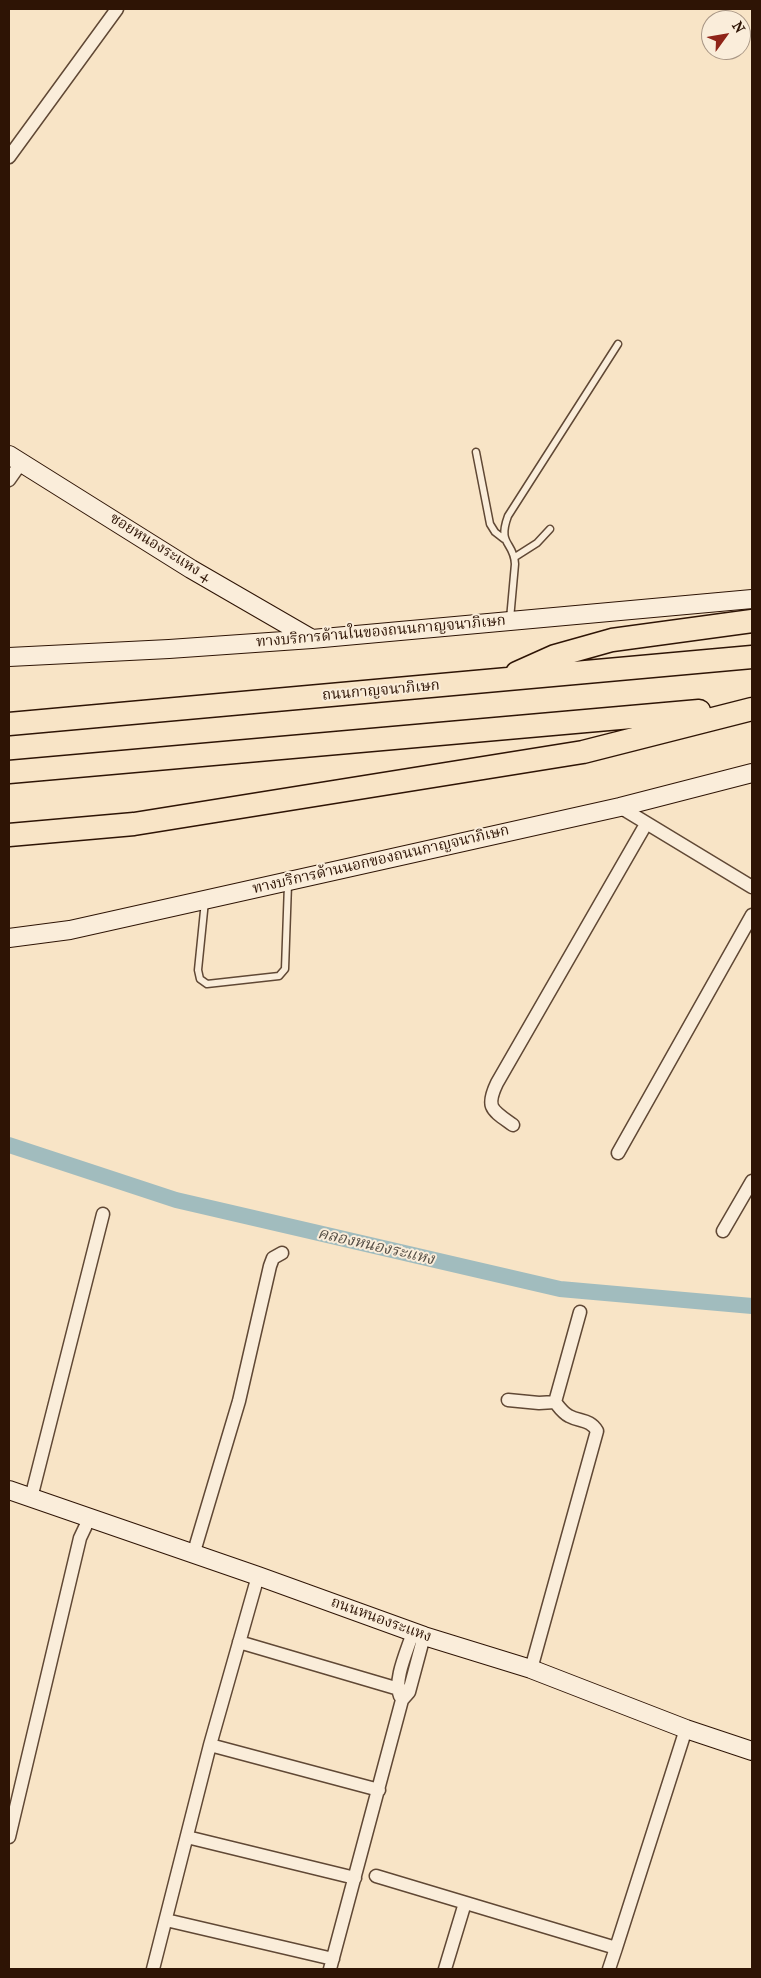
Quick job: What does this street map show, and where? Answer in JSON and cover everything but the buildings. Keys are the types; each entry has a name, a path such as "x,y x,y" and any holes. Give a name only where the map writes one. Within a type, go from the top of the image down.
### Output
{"highway":[{"path":"500,680 555,656 612,640 752,621"},
{"name":"ถนนกาญจนาภิเษก","path":"9,724 752,657"},
{"path":"9,772 752,708"},
{"path":"9,836 134,824 583,752 752,708"}],"main road":[{"name":"ซอยหนองระแหง 4","path":"15,459 191,569 312,639"},
{"name":"ทางบริการด้านในของถนนกาญจนาภิเษก","path":"9,656 169,649 312,639 752,599"},
{"name":"ทางบริการด้านนอกของถนนกาญจนาภิเษก","path":"9,938 70,930 620,807 752,773"},
{"name":"ถนนหนองระแหง","path":"9,1490 419,1634 531,1669 686,1729 752,1751"}],"street":[{"path":"9,157 117,9"},
{"path":"9,480 15,459"},
{"path":"620,807 752,887"},
{"path":"513,1125 498,1114 492,1106 490,1097 646,824"},
{"path":"618,1153 752,915"},
{"path":"723,1231 752,1181"},
{"path":"31,1498 102,1214"},
{"path":"194,1555 239,1402 270,1266 273,1258 282,1253"},
{"path":"555,1402 580,1312"},
{"path":"508,1400 539,1403 555,1402"},
{"path":"531,1669 597,1431 594,1425 587,1421 571,1417 563,1412 555,1402"},
{"path":"9,1837 80,1538 89,1518"},
{"path":"153,1969 210,1745 258,1576"},
{"path":"166,1920 331,1964 379,1790 419,1634"},
{"path":"239,1642 403,1694"},
{"path":"609,1969 686,1729"},
{"path":"210,1745 379,1790"},
{"path":"187,1837 355,1878"},
{"path":"376,1876 616,1948"},
{"path":"445,1969 465,1903"}],"lane":[{"path":"504,539 505,524 508,516 618,344"},
{"path":"476,452 490,524 504,539 515,557 510,620"},
{"path":"515,557 537,543 550,529"},
{"path":"205,900 198,970 200,979 207,984 279,976 286,970 288,881"}],"waterway":[{"name":"คลองหนองระแหง","path":"9,1145 176,1200 560,1289 752,1306"}]}
